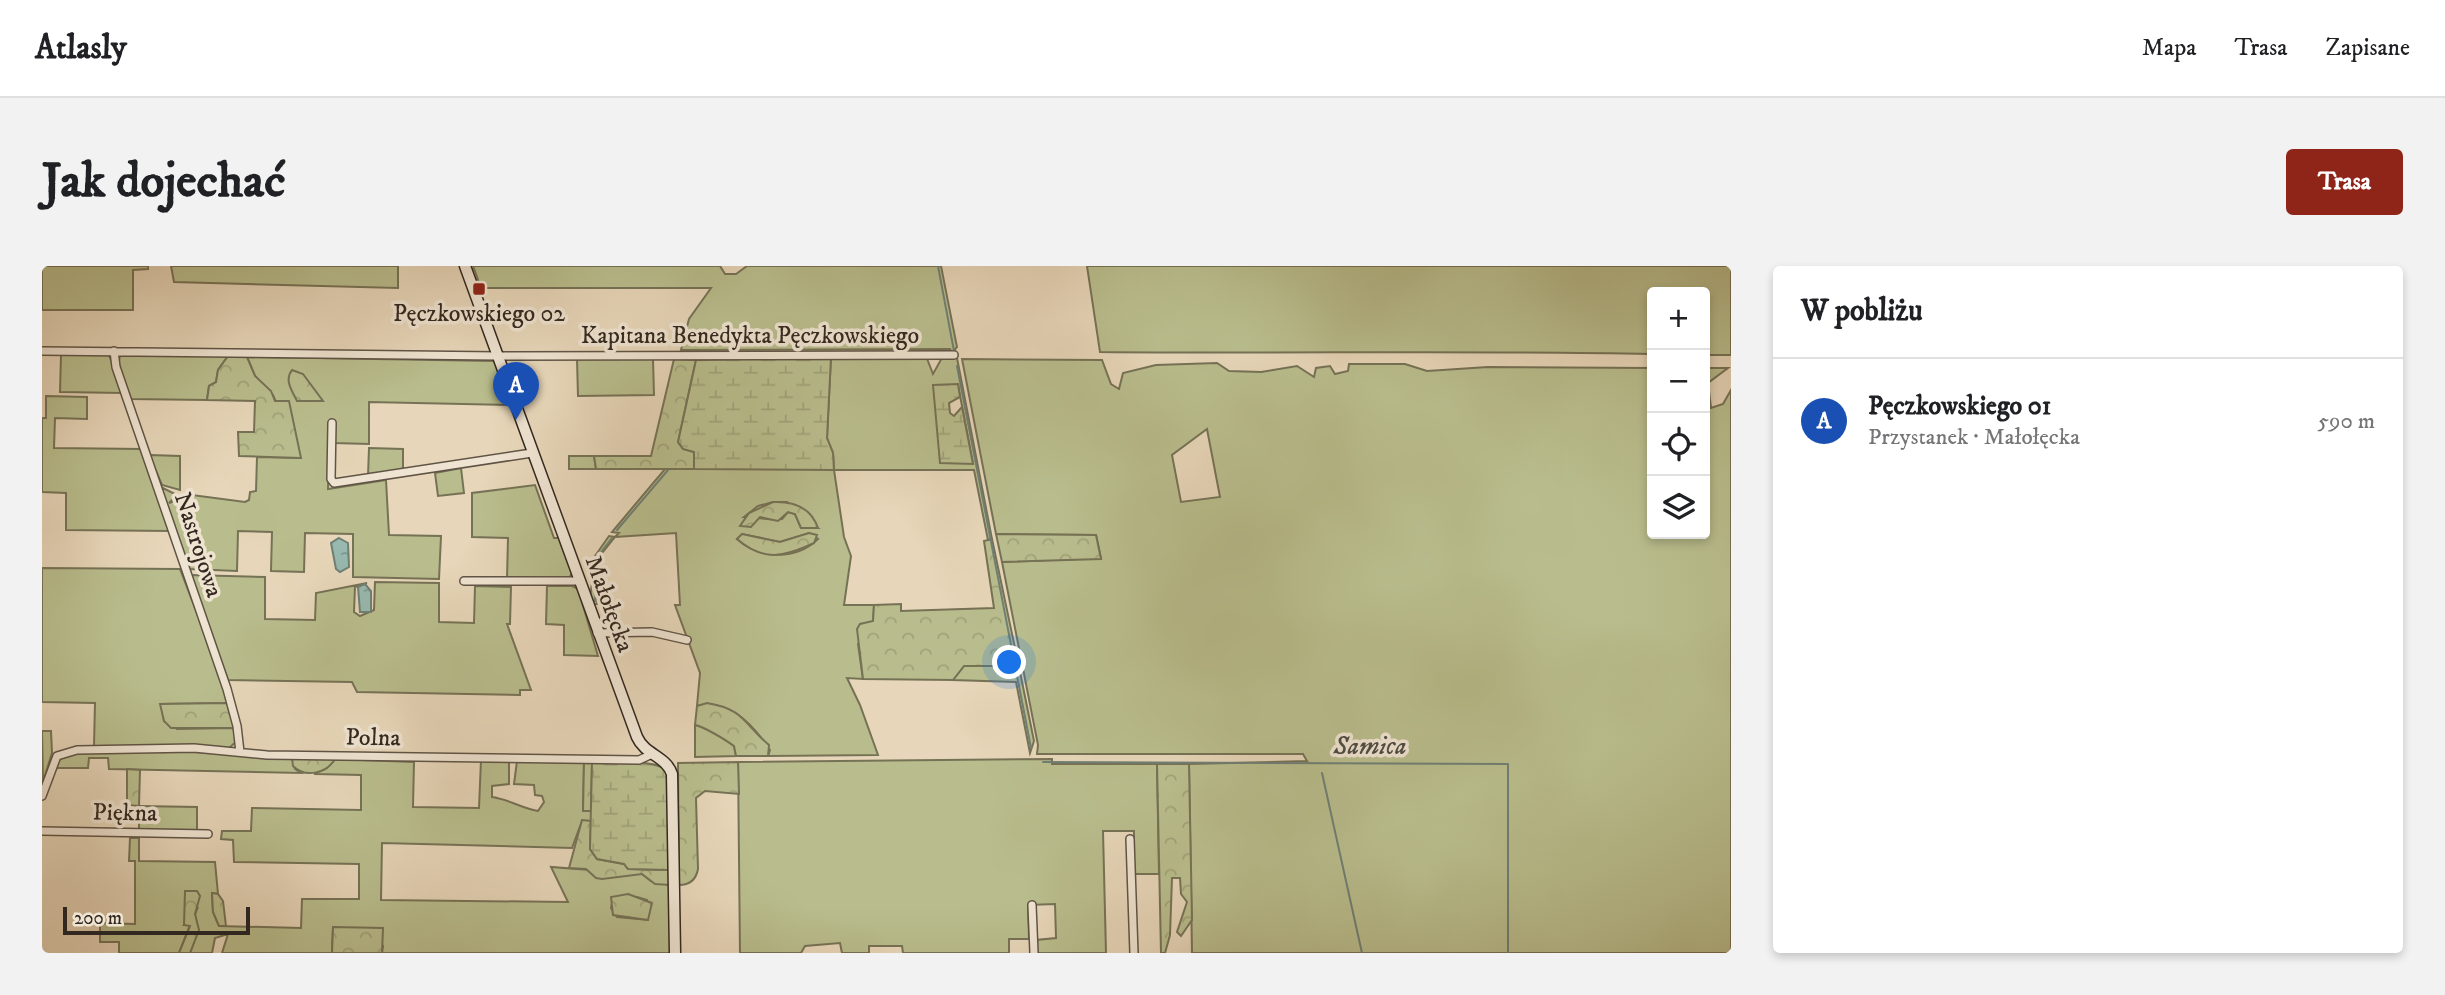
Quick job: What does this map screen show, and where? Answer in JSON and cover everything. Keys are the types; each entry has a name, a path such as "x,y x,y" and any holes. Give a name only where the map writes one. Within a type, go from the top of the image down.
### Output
{"street":[{"name":"Małołęcka","path":"465,266 636,737 650,755 668,765 674,784 675,953"},
{"name":"Kapitana Benedykta Pęczkowskiego","path":"42,351 497,356 954,355"},
{"name":"Nastrojowa","path":"114,351 116,367 228,689 240,752"},
{"path":"332,423 331,479 334,483 532,453"},
{"path":"464,581 578,581"},
{"path":"597,633 652,632 687,640"},
{"name":"Polna","path":"42,796 58,756 69,750 194,748 240,752 583,760 639,760 650,755"},
{"name":"Piękna","path":"42,831 208,834"},
{"path":"1130,839 1134,953"},
{"path":"1032,905 1034,953"}],"green space":[{"path":"42,266 148,266 148,269 133,270 133,310 42,310"},
{"path":"171,266 398,266 398,288 174,282"},
{"path":"473,266 720,266 725,274 736,274 747,266 941,266 957,347 952,353 950,349 681,350 689,319 711,288 481,288"},
{"path":"1087,266 1731,266 1731,355 1710,355 1710,287 1647,287 1647,354 1100,352"},
{"path":"61,355 109,355 123,393 60,392"},
{"path":"120,355 228,356 218,370 216,382 209,386 207,400 129,399 118,366"},
{"path":"228,356 247,357 255,376 271,391 275,401 289,401 301,458 239,456 238,432 254,432 255,401 207,400 209,386 216,382 218,370"},
{"path":"926,356 933,374 943,356 957,358 992,539 988,540 974,470 834,470 844,537 851,556 844,605 874,605 873,622 858,644 863,679 847,678 878,755 768,756 770,750 764,741 740,716 720,706 697,706 700,673 675,605 680,605 676,533 615,537 619,533 612,532 665,469 834,469 833,453 827,438 831,357","holes":["934,385 958,385 973,464","787,502 818,528 801,528 795,514 788,512 782,519 744,517 758,506","809,533 818,539 799,551 777,555 756,551 737,539 742,534 780,542"]},
{"path":"247,357 495,361 512,405 369,402 369,444 334,443 330,421 328,489 386,480 389,535 441,536 439,579 353,577 353,534 305,533 304,572 271,571 272,532 238,531 237,571 189,569 161,487 177,495 169,503 192,495 245,502 249,500 250,492 256,491 257,457 300,458 273,395 255,376"},
{"path":"831,357 827,438 833,453 834,470 694,469 694,452 683,449 678,442 696,360"},
{"path":"577,359 653,359 654,395 578,396"},
{"path":"674,359 696,360 678,442 683,449 694,452 694,469 596,469 594,456 651,456"},
{"path":"962,359 1102,360 1111,384 1119,389 1123,373 1156,365 1217,363 1229,371 1261,372 1297,366 1314,377 1316,368 1330,366 1335,374 1348,371 1349,364 1405,364 1427,371 1488,367 1647,368 1647,539 1710,539 1710,400 1711,408 1723,404 1731,390 1731,953 1192,953 1189,764 1307,761 1303,754 1037,754 1038,745 1002,562 1101,558 1096,535 996,534","holes":["1207,429 1220,497 1181,502 1172,455"]},
{"path":"1710,368 1728,368 1710,382"},
{"path":"292,370 303,374 323,401 297,401 289,382"},
{"path":"958,384 960,397 949,403 950,413 954,416 962,407 973,464 940,463 933,385"},
{"path":"46,396 87,397 87,419 55,418 54,448 143,449 170,531 66,530 66,493 42,492 42,418 46,418"},
{"path":"369,448 403,449 403,470 368,476"},
{"path":"149,455 180,456 180,490 162,485"},
{"path":"569,456 594,456 596,469 569,469"},
{"path":"461,468 464,493 438,496 435,473"},
{"path":"535,485 554,538 559,538 572,573 568,580 507,579 508,538 472,537 472,493"},
{"path":"773,502 801,507 811,515 818,528 801,528 795,514 788,512 778,521 760,517 751,527 740,526 749,513"},
{"path":"809,533 817,535 814,543 793,552 774,555 756,551 737,539 742,534 780,542"},
{"path":"996,534 1096,535 1101,559 1002,562"},
{"path":"609,536 615,537 599,557 597,604 591,604 595,556"},
{"path":"992,539 1019,667 1006,671 999,666 964,666 953,680 863,679 857,629 860,624 873,621 874,605 901,604 901,611 994,608 984,541"},
{"path":"42,568 180,569 220,673 228,703 161,704 164,721 177,729 235,728 237,741 229,748 94,746 95,703 42,702"},
{"path":"190,575 265,577 265,619 315,620 316,593 367,583 355,587 354,612 360,616 374,610 375,582 439,583 439,622 474,623 475,586 511,587 510,624 507,624 531,690 520,690 520,695 357,692 352,682 228,680"},
{"path":"547,586 572,586 578,589 598,656 564,655 564,625 546,624"},
{"path":"964,666 999,666 1006,670 1019,667 1034,741 1030,753 1016,682 953,680"},
{"path":"228,703 235,728 171,728 164,721 160,704"},
{"path":"707,703 729,709 743,718 769,745 768,756 736,756 734,746 695,725 697,706"},
{"path":"695,725 734,746 736,756 695,757"},
{"path":"42,731 51,731 52,753 43,782"},
{"path":"94,751 195,752 292,758 295,769 301,773 109,769 108,758 89,758 88,768 55,768 66,755"},
{"path":"292,758 335,759 321,771 309,773 293,766"},
{"path":"335,759 414,762 413,807 479,808 481,760 509,761 509,784 492,786 492,797 538,811 544,802 542,796 535,795 534,785 514,784 517,761 584,762 583,810 591,811 591,821 582,821 572,848 382,843 381,900 568,902 551,867 642,874 651,881 670,885 670,953 382,953 383,946 333,928 332,953 222,953 228,934 215,938 212,953 190,953 197,933 195,914 198,907 184,925 190,925 179,953 119,953 119,942 100,942 100,923 135,924 135,861 129,861 130,838 139,838 139,861 215,862 218,894 212,893 213,912 219,926 301,928 302,899 359,899 359,864 234,862 233,840 221,839 222,831 251,831 252,808 361,810 361,775 314,774 327,768","holes":["637,897 647,900 648,920 617,917 611,908 613,899"]},
{"path":"1052,759 1052,764 1157,764 1159,874 1134,874 1134,831 1103,831 1106,953 1036,953 1036,940 1056,938 1055,904 1028,905 1029,939 1009,939 1009,953 903,953 902,946 869,946 869,953 842,953 840,943 805,946 801,953 740,953 738,762"},
{"path":"584,762 592,762 591,811 583,811"},
{"path":"592,762 653,764 667,771 669,870 628,869 624,864 597,859 590,849"},
{"path":"738,762 739,794 705,791 696,798 698,869 692,881 679,885 678,763"},
{"path":"1157,764 1189,764 1192,920 1181,936 1177,932 1187,902 1181,894 1180,878 1172,878 1170,935 1165,953 1161,953"},
{"path":"127,769 140,770 139,806 127,805"},
{"path":"139,806 197,807 197,831 139,830"},
{"path":"582,820 591,821 590,849 597,859 624,864 628,869 669,870 670,885 655,884 642,874 602,879 596,878 586,869 569,868"},
{"path":"185,891 197,891 200,896 195,914 199,930 190,953 179,953 190,926 184,925"},
{"path":"212,893 218,894 223,901 226,926 219,926 213,912"},
{"path":"628,894 652,903 648,920 613,915 611,897"},
{"path":"333,927 383,928 382,953 332,953"}],"water":[{"path":"339,538 348,543 349,567 340,572 336,569 331,543"},
{"path":"365,584 371,591 371,612 360,612 358,587"}],"waterway":[{"name":"Samica","path":"938,266 954,351"},
{"name":"Samica","path":"957,366 1031,748"},
{"path":"617,530 668,470"},
{"path":"595,601 598,556 612,538"},
{"name":"Samica","path":"1043,762 1508,764 1508,953"},
{"path":"1322,773 1362,953"}],"place":[{"name":"Pęczkowskiego 02","path":"479,289"},
{"name":"Pęczkowskiego 01","path":"516,420"}]}
